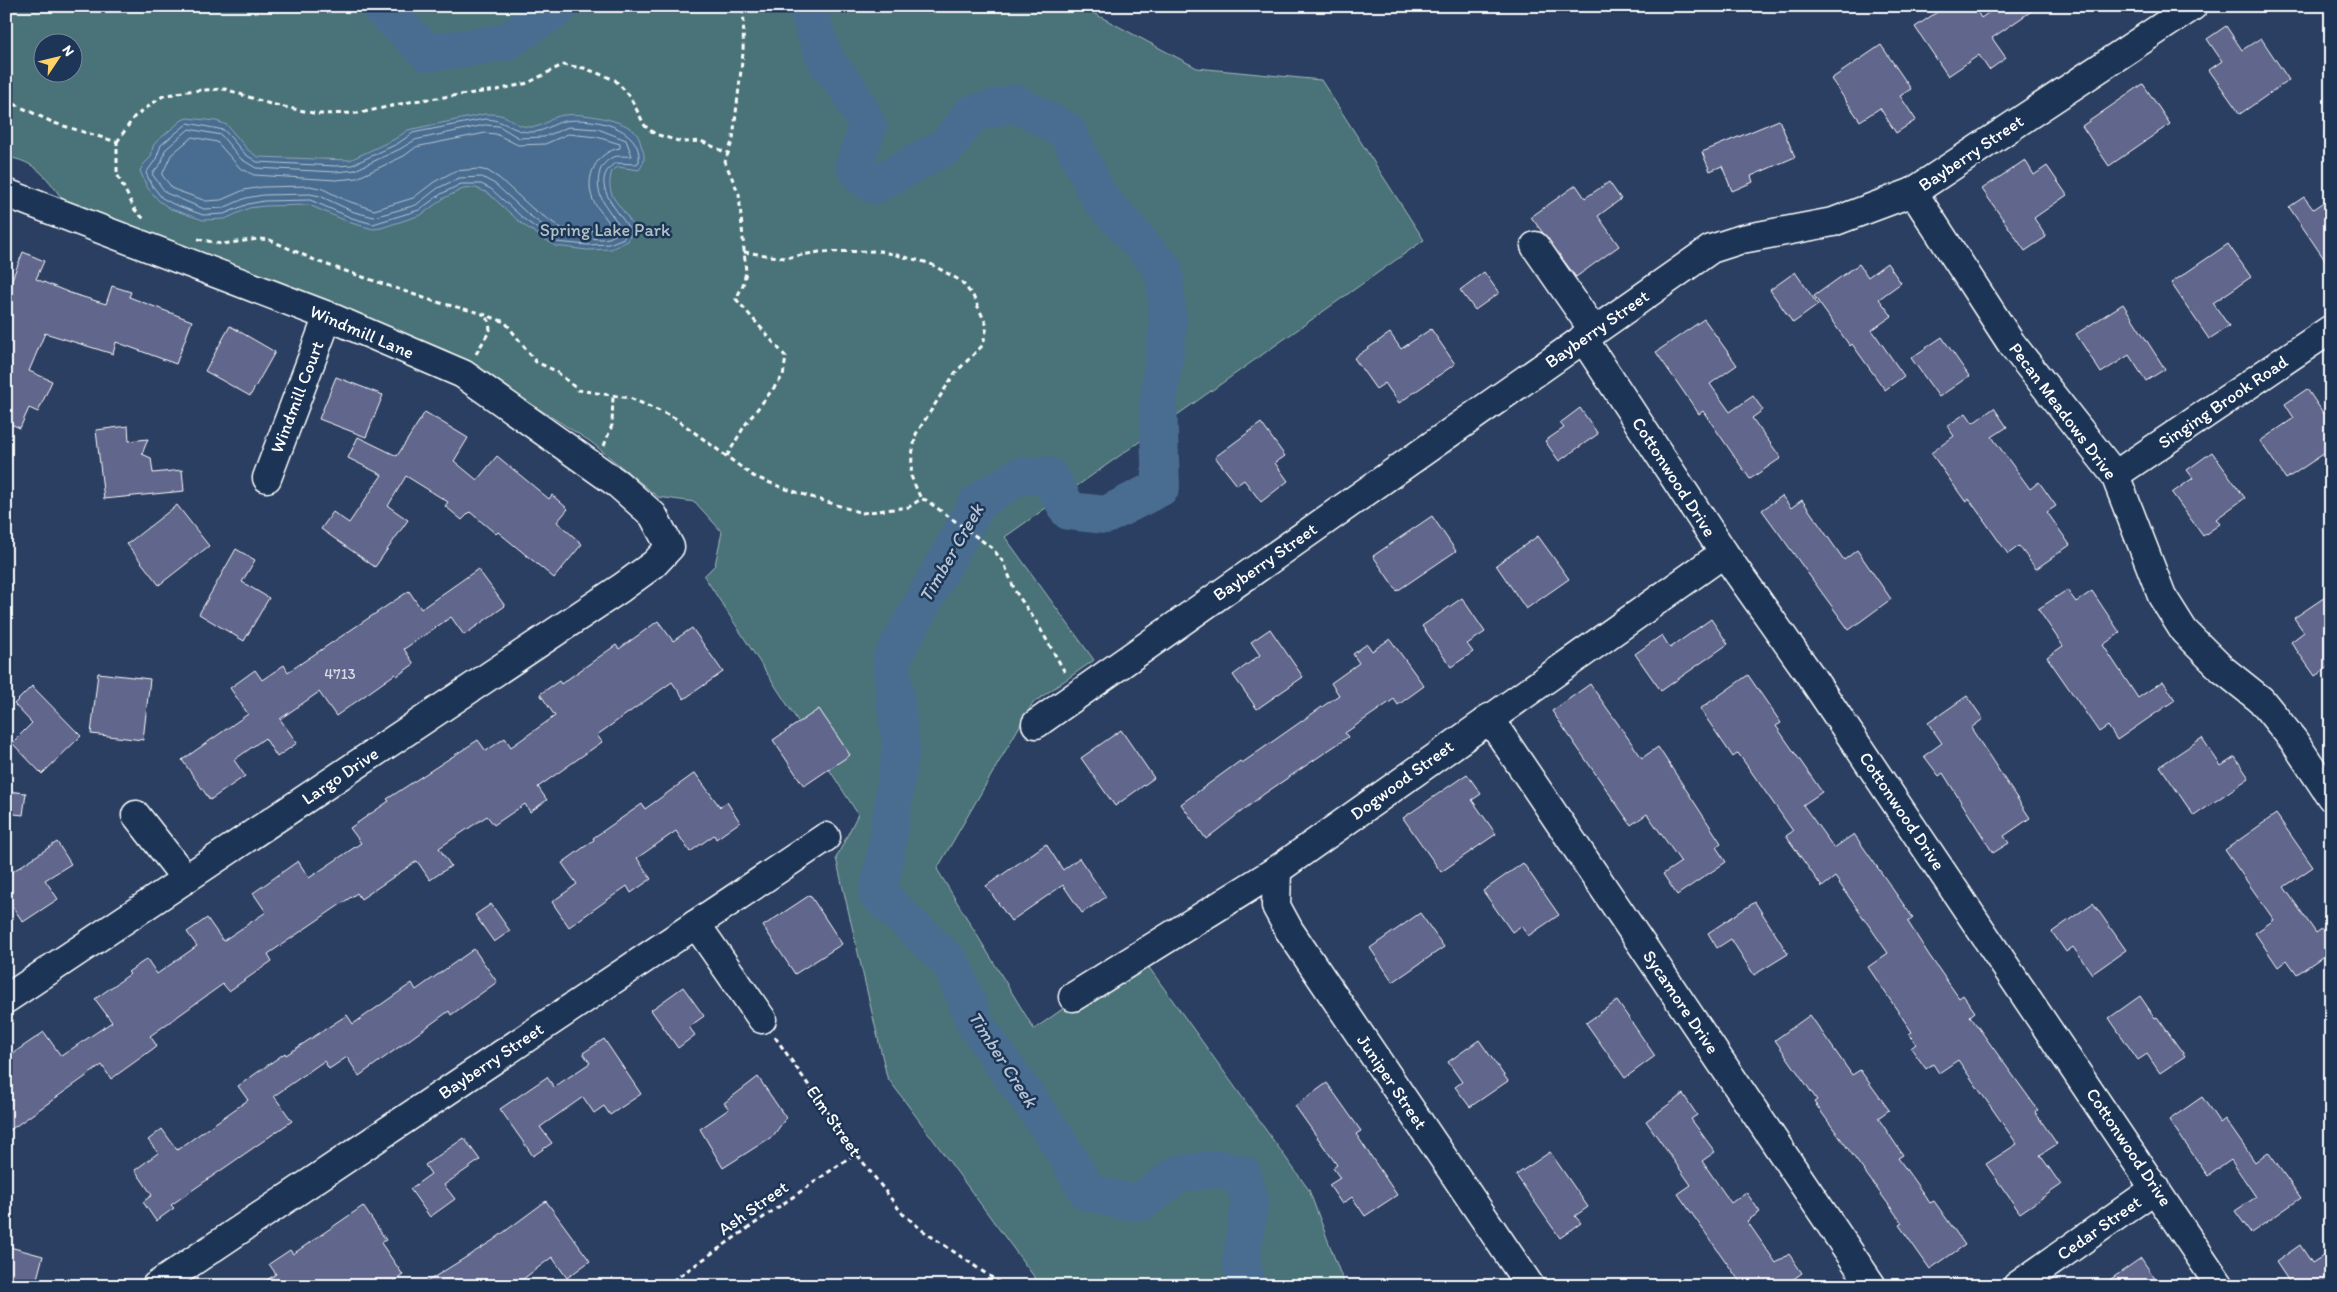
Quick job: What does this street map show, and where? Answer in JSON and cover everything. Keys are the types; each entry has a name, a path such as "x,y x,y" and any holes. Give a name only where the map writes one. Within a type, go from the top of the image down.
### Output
{"street":[{"name":"Bayberry Street","path":"1036,724 1711,249 1742,239 1832,222 1914,192 2193,6"},
{"name":"Pecan Meadows Drive","path":"1914,192 2011,344 2115,476 2162,596 2184,631 2222,669 2261,700 2294,741 2331,797"},
{"name":"Windmill Lane","path":"6,193 328,316 464,374 618,484 653,515 670,547"},
{"name":"Cottonwood Drive","path":"1535,246 1724,553 1810,674 2220,1286"},
{"name":"Windmill Court","path":"267,478 328,316"},
{"name":"Singing Brook Road","path":"2115,476 2331,329"},
{"name":"Largo Drive","path":"6,998 621,588 654,564 670,547"},
{"name":"Dogwood Street","path":"1073,997 1276,870 1724,553"},
{"name":"Sycamore Drive","path":"1489,718 1872,1286"},
{"path":"136,815 186,879"},
{"name":"Bayberry Street","path":"156,1286 826,837"},
{"name":"Juniper Street","path":"1276,870 1276,906 1289,930 1530,1286"},
{"path":"696,924 762,1019"},
{"name":"Cedar Street","path":"2017,1286 2156,1188"}],"path":[{"path":"727,456 745,425 783,376 786,357 736,299 746,272 739,194 725,162 733,139 743,53 744,6"},
{"path":"149,224 135,210 117,174 117,142 134,117 164,96 188,91 225,89 270,104 318,114 360,113 421,100 497,90 528,83 562,65 584,68 615,80 629,95 645,126 656,134 682,142 701,141 729,154"},
{"path":"6,100 54,123 117,142"},
{"path":"191,237 222,244 259,239 270,240 319,262 433,301 480,313 505,322 536,362 556,371 578,390 630,398 675,418 753,476 862,513 909,507 921,499 926,500 992,548 1004,564 1015,591 1079,693"},
{"path":"744,252 785,258 819,252 880,251 929,263 961,281 973,296 987,326 983,346 955,374 916,434 911,476 921,499"},
{"path":"464,374 490,330 489,321 480,313"},
{"path":"596,467 612,425 613,395"},
{"name":"Elm Street","path":"762,1019 856,1153 902,1213 922,1230 1004,1286"},
{"name":"Ash Street","path":"665,1286 856,1153"}],"green space":[{"name":"Spring Lake Park","path":"6,6 1080,6 1197,68 1321,80 1424,240 1005,537 1094,660 1033,703 937,869 1034,1029 1140,955 1309,1190 1345,1286 1041,1286 887,1077 836,858 858,814 704,576 715,565 722,532 695,502 658,497 591,442 448,351 65,203 41,172 26,162 6,157"}],"water":[{"path":"485,114 502,115 519,125 527,127 539,126 563,115 585,115 608,119 634,131 639,138 643,152 643,164 639,170 618,167 612,171 610,181 612,195 633,227 628,241 611,249 587,250 555,246 522,224 488,193 476,188 463,189 444,198 421,215 373,229 351,223 309,205 249,208 225,219 203,220 171,209 159,201 147,187 140,171 151,157 153,146 157,141 187,118 216,121 227,125 248,150 258,157 350,160 395,139 408,130"}],"building":[{"path":"1946,6 1974,6 1981,18 1998,6 2039,6 1992,38 2006,58 1989,70 1979,55 1948,76 1915,27"},
{"path":"2226,26 2242,50 2261,38 2289,80 2240,114 2209,70 2222,61 2207,39"},
{"path":"1881,45 1911,89 1900,96 1916,120 1896,133 1880,108 1860,121 1831,79"},
{"path":"2143,84 2170,124 2109,166 2082,126"},
{"path":"1779,120 1795,157 1751,176 1753,182 1732,191 1722,166 1710,171 1702,152"},
{"path":"2025,160 2034,175 2047,166 2067,195 2034,218 2046,237 2025,251 1982,189"},
{"path":"1609,182 1621,199 1598,216 1619,246 1576,277 1531,217 1576,185 1585,198"},
{"path":"2304,197 2313,209 2331,197 2331,269 2289,207"},
{"path":"2228,244 2251,277 2213,303 2229,326 2209,339 2171,283"},
{"path":"23,252 44,261 36,279 70,293 106,304 112,286 131,292 129,297 192,321 176,364 116,342 113,354 45,333 29,371 52,381 38,412 29,408 20,428 6,422 6,294"},
{"path":"1887,263 1901,283 1879,299 1892,316 1872,330 1904,376 1885,390 1814,296 1859,264 1868,277"},
{"path":"1484,272 1499,293 1475,310 1460,290"},
{"path":"1795,272 1818,305 1793,323 1770,290"},
{"path":"2123,304 2165,369 2146,381 2129,355 2101,373 2076,334"},
{"path":"1704,319 1737,365 1710,384 1730,412 1753,396 1763,410 1752,418 1781,458 1750,479 1703,411 1699,414 1656,352"},
{"path":"230,326 275,352 250,396 205,371"},
{"path":"1431,329 1455,364 1399,403 1385,383 1376,389 1354,358 1390,333 1401,349"},
{"path":"1942,337 1969,376 1939,397 1911,358"},
{"path":"336,377 383,395 366,437 319,419"},
{"path":"2307,389 2324,414 2331,409 2331,449 2286,479 2260,441 2294,418 2285,404"},
{"path":"1580,408 1598,434 1559,461 1545,441 1564,428 1560,423"},
{"path":"1994,408 2007,427 1992,437 2030,489 2039,482 2056,506 2047,512 2070,545 2036,569 2019,546 2008,554 1969,499 1965,501 1931,453 1954,436 1947,426 1966,413 1973,423"},
{"path":"425,412 468,438 454,461 477,480 497,456 549,499 552,495 568,509 557,522 582,544 554,578 498,532 496,534 470,512 462,520 445,506 448,502 406,476 388,506 408,520 375,567 321,529 333,512 349,523 382,475 348,458 358,437 397,456"},
{"path":"1261,423 1285,456 1275,463 1288,481 1261,502 1244,480 1237,485 1215,457"},
{"path":"128,426 129,441 148,439 142,454 151,458 153,473 182,470 184,491 104,499 96,430"},
{"path":"2212,452 2245,498 2216,519 2220,524 2203,536 2172,493 2193,478 2187,470"},
{"path":"1782,496 1791,508 1802,500 1844,560 1857,550 1891,599 1849,630 1762,510"},
{"path":"177,505 209,546 159,585 127,544"},
{"path":"1432,516 1456,551 1397,591 1373,556"},
{"path":"1538,536 1569,579 1526,609 1496,565"},
{"path":"236,549 255,560 242,582 269,598 244,641 199,614"},
{"path":"478,569 505,606 464,635 451,617 404,649 414,664 397,676 395,674 336,716 319,692 280,719 297,743 277,757 265,738 234,760 245,776 210,800 182,760 248,714 230,688 255,670 262,680 284,665 288,672 409,591 421,609"},
{"path":"2067,590 2076,602 2092,591 2120,633 2103,645 2138,698 2163,681 2175,700 2117,740 2108,726 2099,732 2047,657 2063,646 2038,609"},
{"path":"2331,593 2331,665 2315,676 2291,642 2304,632 2294,618"},
{"path":"1462,598 1485,632 1467,644 1473,652 1451,667 1422,626"},
{"path":"1711,619 1728,644 1661,691 1635,654 1662,635 1670,648"},
{"path":"658,621 673,641 692,628 723,672 684,699 672,682 597,735 602,742 538,787 547,800 530,812 525,804 494,825 487,816 439,848 451,866 430,880 417,861 361,899 357,893 268,954 272,961 229,991 223,984 150,1036 157,1046 111,1079 102,1065 6,1133 6,1058 44,1032 61,1056 112,1022 95,999 130,974 128,972 147,959 157,974 197,946 187,932 207,918 223,941 266,912 253,893 298,861 309,878 361,843 350,828 389,801 387,799 478,740 486,751 505,738 511,747 555,716 540,694 559,681 561,684 616,645 619,649"},
{"path":"1270,629 1303,677 1257,709 1233,675 1260,655 1251,642"},
{"path":"1390,639 1424,686 1398,705 1394,699 1345,733 1348,737 1264,794 1206,839 1181,804 1240,761 1242,763 1339,695 1331,683 1359,663 1353,654 1367,644 1372,651"},
{"path":"98,673 150,679 143,740 91,734"},
{"path":"1748,675 1781,723 1776,726 1822,792 1803,805 1834,848 1854,834 1913,918 1908,922 1929,955 1959,998 1963,995 1975,1012 1970,1016 2038,1110 2035,1112 2057,1144 2040,1155 2061,1185 2020,1213 1986,1164 2017,1144 1958,1060 1939,1073 1933,1064 1926,1069 1911,1048 1916,1044 1909,1034 1912,1032 1868,967 1888,953 1835,877 1822,887 1786,836 1793,831 1738,753 1733,757 1700,709"},
{"path":"1590,684 1642,758 1658,747 1721,843 1716,847 1726,862 1677,895 1663,874 1681,862 1647,814 1631,825 1552,711"},
{"path":"32,686 81,736 42,774 12,743 32,723 14,704"},
{"path":"1967,696 1983,719 1971,728 2030,818 2004,836 2009,843 1993,853 1943,773 1939,776 1924,756 1942,743 1928,723"},
{"path":"819,709 850,755 804,786 773,740"},
{"path":"1121,730 1154,778 1115,806 1081,758"},
{"path":"2202,738 2221,766 2235,757 2249,778 2194,816 2160,766"},
{"path":"695,773 720,807 727,802 740,822 716,839 714,835 690,852 676,831 637,858 651,879 631,893 627,886 569,927 552,902 577,884 562,863 594,840 593,838 642,804 645,809"},
{"path":"1467,774 1481,794 1472,800 1496,834 1441,872 1403,818"},
{"path":"6,791 26,793 23,815 6,813"},
{"path":"2276,814 2313,867 2284,887 2316,933 2331,922 2331,951 2297,974 2287,960 2278,967 2255,933 2274,920 2225,850"},
{"path":"57,842 71,864 45,880 58,899 23,922 6,897 6,876"},
{"path":"1046,844 1063,870 1079,858 1106,897 1082,913 1063,885 1011,921 986,886"},
{"path":"1523,863 1559,915 1528,936 1521,926 1512,932 1483,891"},
{"path":"810,895 842,944 795,974 763,926"},
{"path":"1755,902 1788,954 1754,975 1731,939 1717,948 1708,933"},
{"path":"2093,903 2126,950 2092,974 2073,947 2066,952 2052,932"},
{"path":"491,904 510,931 494,942 475,915"},
{"path":"1420,913 1444,947 1393,982 1370,948"},
{"path":"474,949 497,982 451,1015 449,1011 359,1076 347,1057 329,1069 324,1061 274,1096 292,1121 171,1205 174,1208 156,1221 143,1202 152,1195 135,1170 158,1153 148,1140 162,1129 177,1150 248,1100 238,1086 285,1053 286,1055 347,1015 353,1024 412,983 416,990"},
{"path":"683,987 704,1016 689,1027 695,1035 678,1048 651,1010"},
{"path":"2140,996 2185,1056 2160,1073 2147,1054 2138,1060 2109,1018"},
{"path":"1617,1001 1655,1056 1625,1078 1586,1023"},
{"path":"1810,1015 1852,1075 1860,1070 1889,1110 1878,1118 1903,1155 1898,1158 1930,1203 1934,1201 1965,1245 1930,1269 1899,1225 1902,1223 1814,1102 1817,1100 1775,1040"},
{"path":"604,1039 641,1094 610,1115 604,1106 594,1113 583,1097 540,1127 552,1143 533,1156 500,1109 547,1077 554,1087 590,1063 583,1053"},
{"path":"1479,1040 1508,1081 1470,1107 1455,1087 1462,1082 1448,1062"},
{"path":"758,1077 786,1118 773,1136 723,1168 700,1129 729,1109 724,1103"},
{"path":"1327,1083 1361,1131 1356,1134 1397,1195 1365,1216 1352,1197 1342,1204 1329,1185 1340,1178 1333,1168 1337,1165 1295,1106"},
{"path":"1683,1094 1697,1115 1691,1119 1715,1152 1702,1161 1731,1203 1746,1192 1760,1212 1747,1221 1776,1263 1789,1254 1802,1273 1784,1286 1743,1286 1678,1194 1691,1185 1646,1121"},
{"path":"2202,1097 2220,1123 2225,1119 2255,1162 2268,1152 2301,1198 2251,1233 2235,1211 2256,1197 2231,1160 2208,1176 2169,1120"},
{"path":"464,1138 480,1160 444,1185 455,1199 430,1217 410,1189 431,1174 425,1165"},
{"path":"1550,1152 1588,1207 1575,1216 1581,1223 1560,1238 1516,1175"},
{"path":"546,1201 590,1261 567,1278 552,1257 514,1286 420,1286 492,1241"},
{"path":"363,1206 386,1240 381,1243 403,1275 387,1286 258,1286 276,1274 269,1264 290,1250 293,1254"},
{"path":"2300,1245 2312,1263 2331,1251 2331,1286 2292,1286 2276,1262"},
{"path":"6,1246 43,1256 35,1286 6,1280"},
{"path":"2141,1258 2160,1286 2101,1286"}],"waterway":[{"name":"Timber Creek","path":"379,6 428,53 506,42 560,6"},
{"name":"Timber Creek","path":"806,6 827,63 848,88 868,127 854,165 861,176 874,185 947,146 971,114 1015,103 1067,131 1099,197 1164,270 1168,325 1158,404 1161,487 1106,515 1069,511 1049,476 1019,476 978,502 891,660 901,748 878,894 951,963 976,1025 1056,1138 1088,1192 1124,1201 1141,1202 1178,1174 1220,1169 1242,1174 1250,1201 1241,1262 1247,1286"}]}
